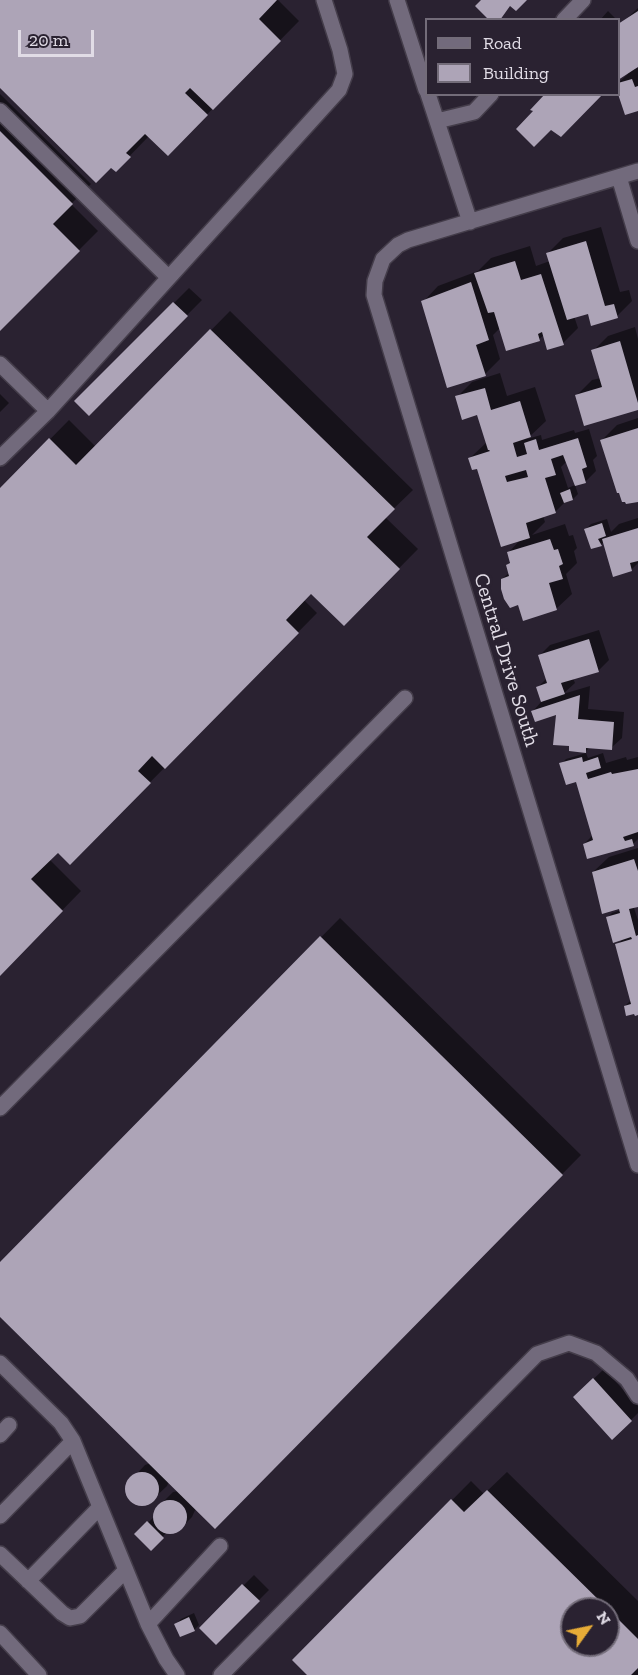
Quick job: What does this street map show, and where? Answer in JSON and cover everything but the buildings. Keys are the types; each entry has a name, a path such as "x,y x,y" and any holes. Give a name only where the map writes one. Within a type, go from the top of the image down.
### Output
{"street":[{"path":"0,458 48,411 339,90 345,74 324,0"},
{"path":"397,0 425,87"},
{"path":"566,18 583,0"},
{"path":"429,96 470,222"},
{"path":"437,121 474,112 488,96"},
{"path":"0,111 168,277"},
{"name":"Central Drive South","path":"638,171 398,245 383,259 378,268 374,295 638,1165"},
{"path":"619,177 638,241"},
{"path":"0,363 48,411"},
{"path":"0,1108 405,698"},
{"path":"221,1675 537,1354 569,1343 596,1353 627,1379 638,1396"},
{"path":"0,1363 61,1423 74,1441 148,1624 177,1675"},
{"path":"0,1516 74,1441"},
{"path":"28,1581 100,1506"},
{"path":"148,1624 220,1546"},
{"path":"0,1554 70,1618 80,1616 126,1570"},
{"path":"0,1633 39,1675"}]}
